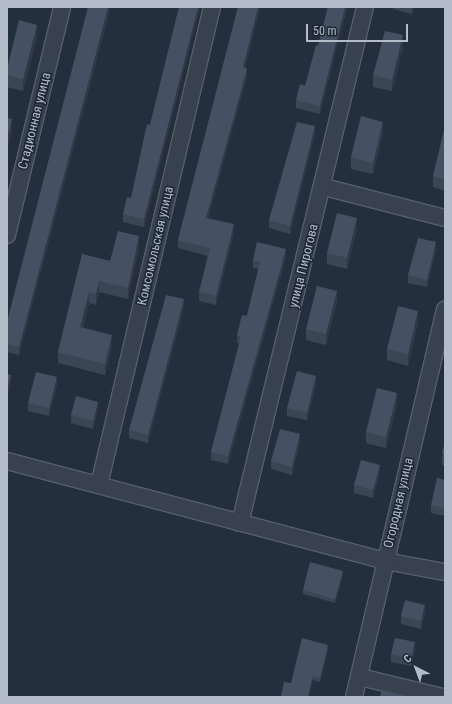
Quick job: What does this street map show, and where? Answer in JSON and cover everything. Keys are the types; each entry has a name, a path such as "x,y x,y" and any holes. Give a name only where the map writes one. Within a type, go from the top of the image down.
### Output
{"street":[{"name":"Стадионная улица","path":"7,235 62,7"},
{"name":"Комсомольская улица","path":"99,485 212,7"},
{"name":"улица Пирогова","path":"240,523 324,187 364,7"},
{"path":"324,187 445,218"},
{"name":"Огородная улица","path":"354,697 360,677 385,561 445,310"},
{"path":"7,461 385,561 445,572"},
{"path":"360,677 442,697"}],"building":[{"path":"88,7 108,7 19,347 7,344 7,322"},
{"path":"179,7 198,7 144,219 123,214 127,197 131,198 147,124 150,125"},
{"path":"238,7 258,7 243,67 247,69 206,218 234,224 216,296 199,292 210,248 178,240"},
{"path":"328,7 345,7 320,106 296,100 300,84 305,86 316,45 318,46"},
{"path":"19,20 37,25 23,79 7,75 7,69"},
{"path":"385,31 403,35 392,80 373,75"},
{"path":"361,116 383,122 373,163 351,157"},
{"path":"7,118 12,119 7,140"},
{"path":"297,122 315,126 290,226 269,220"},
{"path":"445,130 445,179 433,176"},
{"path":"337,213 357,218 347,258 327,253"},
{"path":"118,231 139,236 128,288 99,281 96,294 89,292 80,327 112,335 105,364 58,352 82,254 110,261"},
{"path":"418,238 436,242 427,280 408,275"},
{"path":"257,242 286,249 228,456 211,452 241,336 237,335 242,315 247,316 260,262 253,260"},
{"path":"317,286 337,291 326,334 306,329"},
{"path":"166,295 184,299 148,435 129,430"},
{"path":"398,306 418,311 408,354 387,349"},
{"path":"297,371 316,376 307,412 287,408"},
{"path":"36,372 57,377 49,408 28,403"},
{"path":"7,374 11,375 7,390"},
{"path":"377,388 397,393 386,437 366,432"},
{"path":"76,396 98,402 93,421 71,415"},
{"path":"280,429 300,434 292,467 271,461"},
{"path":"445,442 445,454 442,453"},
{"path":"361,460 380,465 373,490 354,485"},
{"path":"437,478 445,480 445,508 431,505"},
{"path":"310,562 343,571 335,599 303,590"},
{"path":"405,600 425,605 421,621 401,616"},
{"path":"302,638 328,645 320,678 313,676 308,697 281,697 284,682 291,683"},
{"path":"395,638 415,642 411,659 391,654"},
{"path":"382,690 402,695 401,697 380,697"}]}
